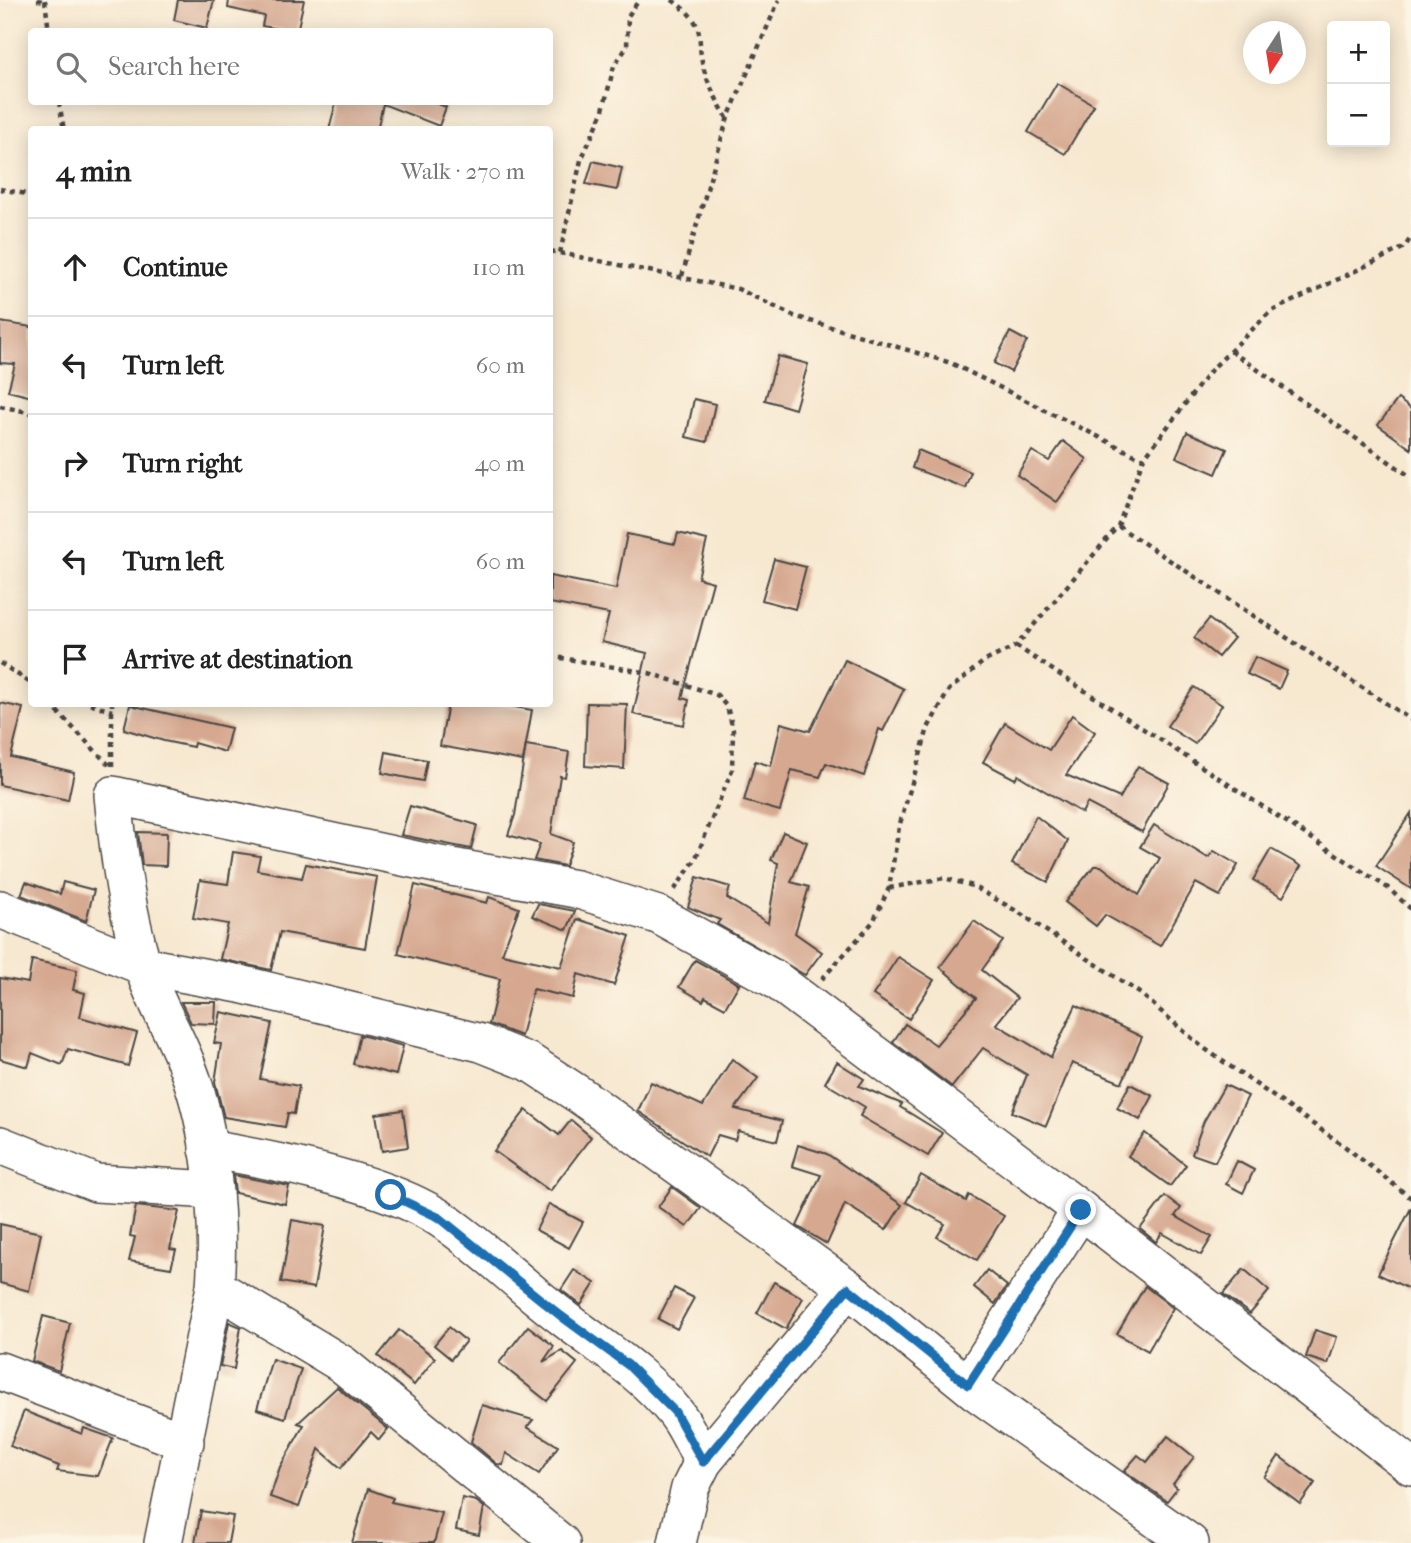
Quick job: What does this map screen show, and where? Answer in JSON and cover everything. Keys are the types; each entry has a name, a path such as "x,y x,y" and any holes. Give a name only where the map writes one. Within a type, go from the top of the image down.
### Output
{"street":[{"path":"163,1543 215,1287 218,1246 208,1149 188,1068 143,966 130,916 113,795 440,865 576,889 658,915 776,980 1081,1210 1411,1466"},
{"path":"0,909 143,966 240,984 468,1040 529,1062 581,1096 848,1288 968,1385 1190,1543"},
{"path":"0,1145 96,1183 213,1190"},
{"path":"208,1149 258,1157 391,1195 440,1218 561,1316 628,1365 675,1412 703,1462"},
{"path":"968,1385 1081,1210"},
{"path":"215,1287 342,1364 540,1535"},
{"path":"677,1543 690,1488 703,1462 848,1288"},
{"path":"3,1381 185,1442"}],"path":[{"path":"37,0 45,1 48,28"},
{"path":"560,253 581,160 601,114 614,66 627,47 628,16 639,0"},
{"path":"672,0 688,11 698,25 704,71 727,120"},
{"path":"682,276 727,120 779,0"},
{"path":"60,105 63,126"},
{"path":"0,190 28,194"},
{"path":"804,1001 873,922 889,888 899,827 928,728 937,708 957,681 983,662 1016,646 1118,526 1143,459 1211,370 1270,312 1405,247 1411,237"},
{"path":"553,252 737,289 794,316 951,363 1143,459"},
{"path":"1231,351 1411,477"},
{"path":"0,406 28,412"},
{"path":"1118,526 1411,720"},
{"path":"1016,646 1388,888 1411,909"},
{"path":"553,657 649,673 717,695 727,707 733,729 732,770 695,860 658,915"},
{"path":"0,663 28,681"},
{"path":"53,707 112,768 112,707"},
{"path":"99,707 112,711"},
{"path":"889,888 944,877 973,886 1018,912 1141,994 1201,1046 1343,1145 1411,1198"}],"building":[{"path":"178,0 214,0 207,28 174,20"},
{"path":"229,0 304,0 298,28 262,26 264,16 228,8"},
{"path":"1057,83 1094,105 1065,154 1028,132"},
{"path":"335,105 383,105 378,126 330,126"},
{"path":"386,105 446,107 439,126"},
{"path":"593,161 622,168 617,190 586,184"},
{"path":"0,322 28,326 28,396 8,391 15,364 0,363"},
{"path":"1010,332 1027,341 1011,372 994,363"},
{"path":"778,356 808,364 795,409 765,400"},
{"path":"694,399 715,404 707,442 686,437"},
{"path":"1398,399 1411,409 1411,449 1378,425"},
{"path":"1187,432 1227,449 1216,474 1176,457"},
{"path":"1063,441 1087,459 1057,502 1017,475 1032,451 1049,461"},
{"path":"918,450 971,472 965,488 912,468"},
{"path":"678,533 707,540 698,578 713,582 682,698 689,700 684,725 633,714 647,653 602,642 609,614 553,604 553,577 616,589 627,534 675,544"},
{"path":"774,559 806,567 795,609 762,600"},
{"path":"1209,619 1234,638 1218,657 1194,638"},
{"path":"1255,657 1287,671 1279,689 1247,674"},
{"path":"845,660 904,689 883,731 879,729 864,776 826,763 820,777 792,770 780,811 744,801 755,761 771,766 781,723 810,731"},
{"path":"1194,687 1222,705 1195,744 1167,726"},
{"path":"0,703 23,708 11,757 74,772 68,800 0,785"},
{"path":"587,703 627,704 624,769 585,766"},
{"path":"130,707 231,728 225,752 194,743 193,747 164,741 124,729"},
{"path":"447,707 515,707 532,710 523,761 440,746"},
{"path":"1072,715 1095,732 1066,775 1120,798 1138,766 1169,783 1142,832 1087,803 1082,813 1018,775 1015,779 983,762 1005,723 1049,750"},
{"path":"526,745 569,752 565,777 560,776 551,834 573,842 565,866 534,860 540,844 508,835 515,815"},
{"path":"386,752 427,760 423,781 382,773"},
{"path":"410,806 477,825 471,849 401,835"},
{"path":"1411,813 1411,889 1376,866"},
{"path":"1036,816 1068,841 1048,882 1012,864"},
{"path":"1154,825 1208,858 1214,851 1238,865 1220,896 1196,883 1160,946 1105,915 1096,926 1065,902 1094,866 1101,866 1139,895 1160,858 1140,847"},
{"path":"138,832 167,833 166,866 142,865"},
{"path":"783,832 807,842 791,882 809,887 795,933 822,952 805,975 717,924 720,920 688,907 697,877 730,887 727,898 768,923 778,863 771,860"},
{"path":"1271,849 1301,866 1283,897 1253,880"},
{"path":"233,852 260,856 257,870 302,878 306,864 377,877 365,948 280,932 271,970 220,959 228,924 193,918 200,880 228,884"},
{"path":"26,882 60,894 63,882 94,890 86,921 21,895"},
{"path":"415,885 487,903 489,897 519,908 502,954 561,967 577,919 630,936 614,985 578,974 573,998 533,989 521,1036 489,1024 500,979 398,954"},
{"path":"538,904 575,911 567,930 532,916"},
{"path":"974,921 1003,941 982,970 1017,998 996,1024 1051,1057 1076,1005 1142,1037 1122,1083 1072,1063 1046,1126 1012,1112 1027,1075 983,1048 952,1087 893,1042 905,1024 936,1045 976,998 940,967"},
{"path":"898,957 934,980 909,1019 873,995"},
{"path":"32,960 77,970 73,990 85,993 80,1017 137,1033 128,1066 68,1049 62,1065 32,1053 28,1067 0,1059 0,978 28,983"},
{"path":"695,960 739,984 725,1008 705,997 703,1001 679,987"},
{"path":"181,1002 216,1002 215,1024 191,1023"},
{"path":"221,1012 272,1023 260,1079 299,1086 294,1114 288,1113 285,1127 224,1117 215,1082 221,1044 214,1043"},
{"path":"360,1035 403,1046 396,1075 353,1064"},
{"path":"732,1059 758,1078 735,1109 782,1121 777,1141 738,1131 735,1140 718,1135 707,1157 638,1111 651,1082 703,1106"},
{"path":"837,1062 864,1079 859,1086 902,1104 900,1107 942,1133 928,1156 860,1116 865,1107 825,1083"},
{"path":"1130,1084 1153,1096 1140,1120 1117,1108"},
{"path":"1225,1085 1248,1096 1215,1162 1192,1154 1204,1121"},
{"path":"403,1110 408,1147 382,1151 376,1114"},
{"path":"526,1110 559,1135 571,1120 591,1137 550,1191 494,1151"},
{"path":"1145,1133 1186,1165 1170,1186 1128,1156"},
{"path":"798,1145 827,1154 902,1205 886,1230 845,1204 827,1244 797,1226 821,1175 792,1166"},
{"path":"1237,1161 1254,1170 1243,1193 1226,1184"},
{"path":"233,1175 289,1186 285,1204 235,1193"},
{"path":"921,1175 966,1201 969,1195 1004,1216 977,1260 937,1237 945,1224 906,1202"},
{"path":"672,1187 701,1208 687,1227 658,1207"},
{"path":"1165,1196 1181,1208 1175,1216 1212,1237 1201,1255 1162,1233 1156,1242 1140,1229"},
{"path":"549,1204 583,1222 569,1248 536,1230"},
{"path":"136,1206 179,1211 170,1249 176,1250 171,1268 129,1261 135,1237 130,1236"},
{"path":"1411,1208 1411,1290 1378,1274"},
{"path":"292,1220 325,1226 314,1288 281,1282"},
{"path":"0,1224 41,1233 29,1291 0,1283"},
{"path":"1244,1269 1269,1291 1250,1314 1223,1294"},
{"path":"574,1270 595,1283 581,1305 561,1290"},
{"path":"987,1270 1007,1286 995,1304 974,1287"},
{"path":"774,1282 803,1298 786,1329 757,1313"},
{"path":"1145,1286 1173,1308 1148,1351 1117,1334"},
{"path":"674,1288 694,1298 677,1329 658,1319"},
{"path":"43,1316 70,1323 59,1371 32,1361"},
{"path":"229,1322 241,1327 234,1369 220,1366"},
{"path":"528,1326 554,1346 543,1362 562,1351 577,1363 547,1401 499,1363"},
{"path":"449,1327 466,1341 451,1359 434,1345"},
{"path":"399,1330 435,1358 414,1385 378,1356"},
{"path":"1315,1330 1337,1337 1328,1364 1306,1357"},
{"path":"272,1359 301,1369 285,1418 257,1409"},
{"path":"337,1387 388,1429 379,1440 371,1432 341,1468 319,1449 299,1507 270,1497 280,1467 304,1425 298,1423"},
{"path":"482,1405 533,1420 527,1427 558,1446 539,1474 506,1453 503,1465 497,1464 471,1442"},
{"path":"24,1411 82,1434 84,1428 113,1438 98,1476 57,1471 59,1466 10,1446"},
{"path":"1168,1436 1194,1457 1173,1484 1177,1488 1167,1501 1124,1471 1138,1455 1147,1462"},
{"path":"1279,1456 1315,1483 1300,1504 1264,1477"},
{"path":"368,1489 393,1498 391,1502 442,1513 434,1543 352,1543"},
{"path":"462,1498 476,1501 484,1507 479,1535 456,1530"},
{"path":"201,1511 233,1516 228,1543 195,1543"}],"route":[{"path":"391,1195 440,1218 561,1316 628,1365 675,1412 703,1462 848,1288 968,1385 1081,1210"}]}
